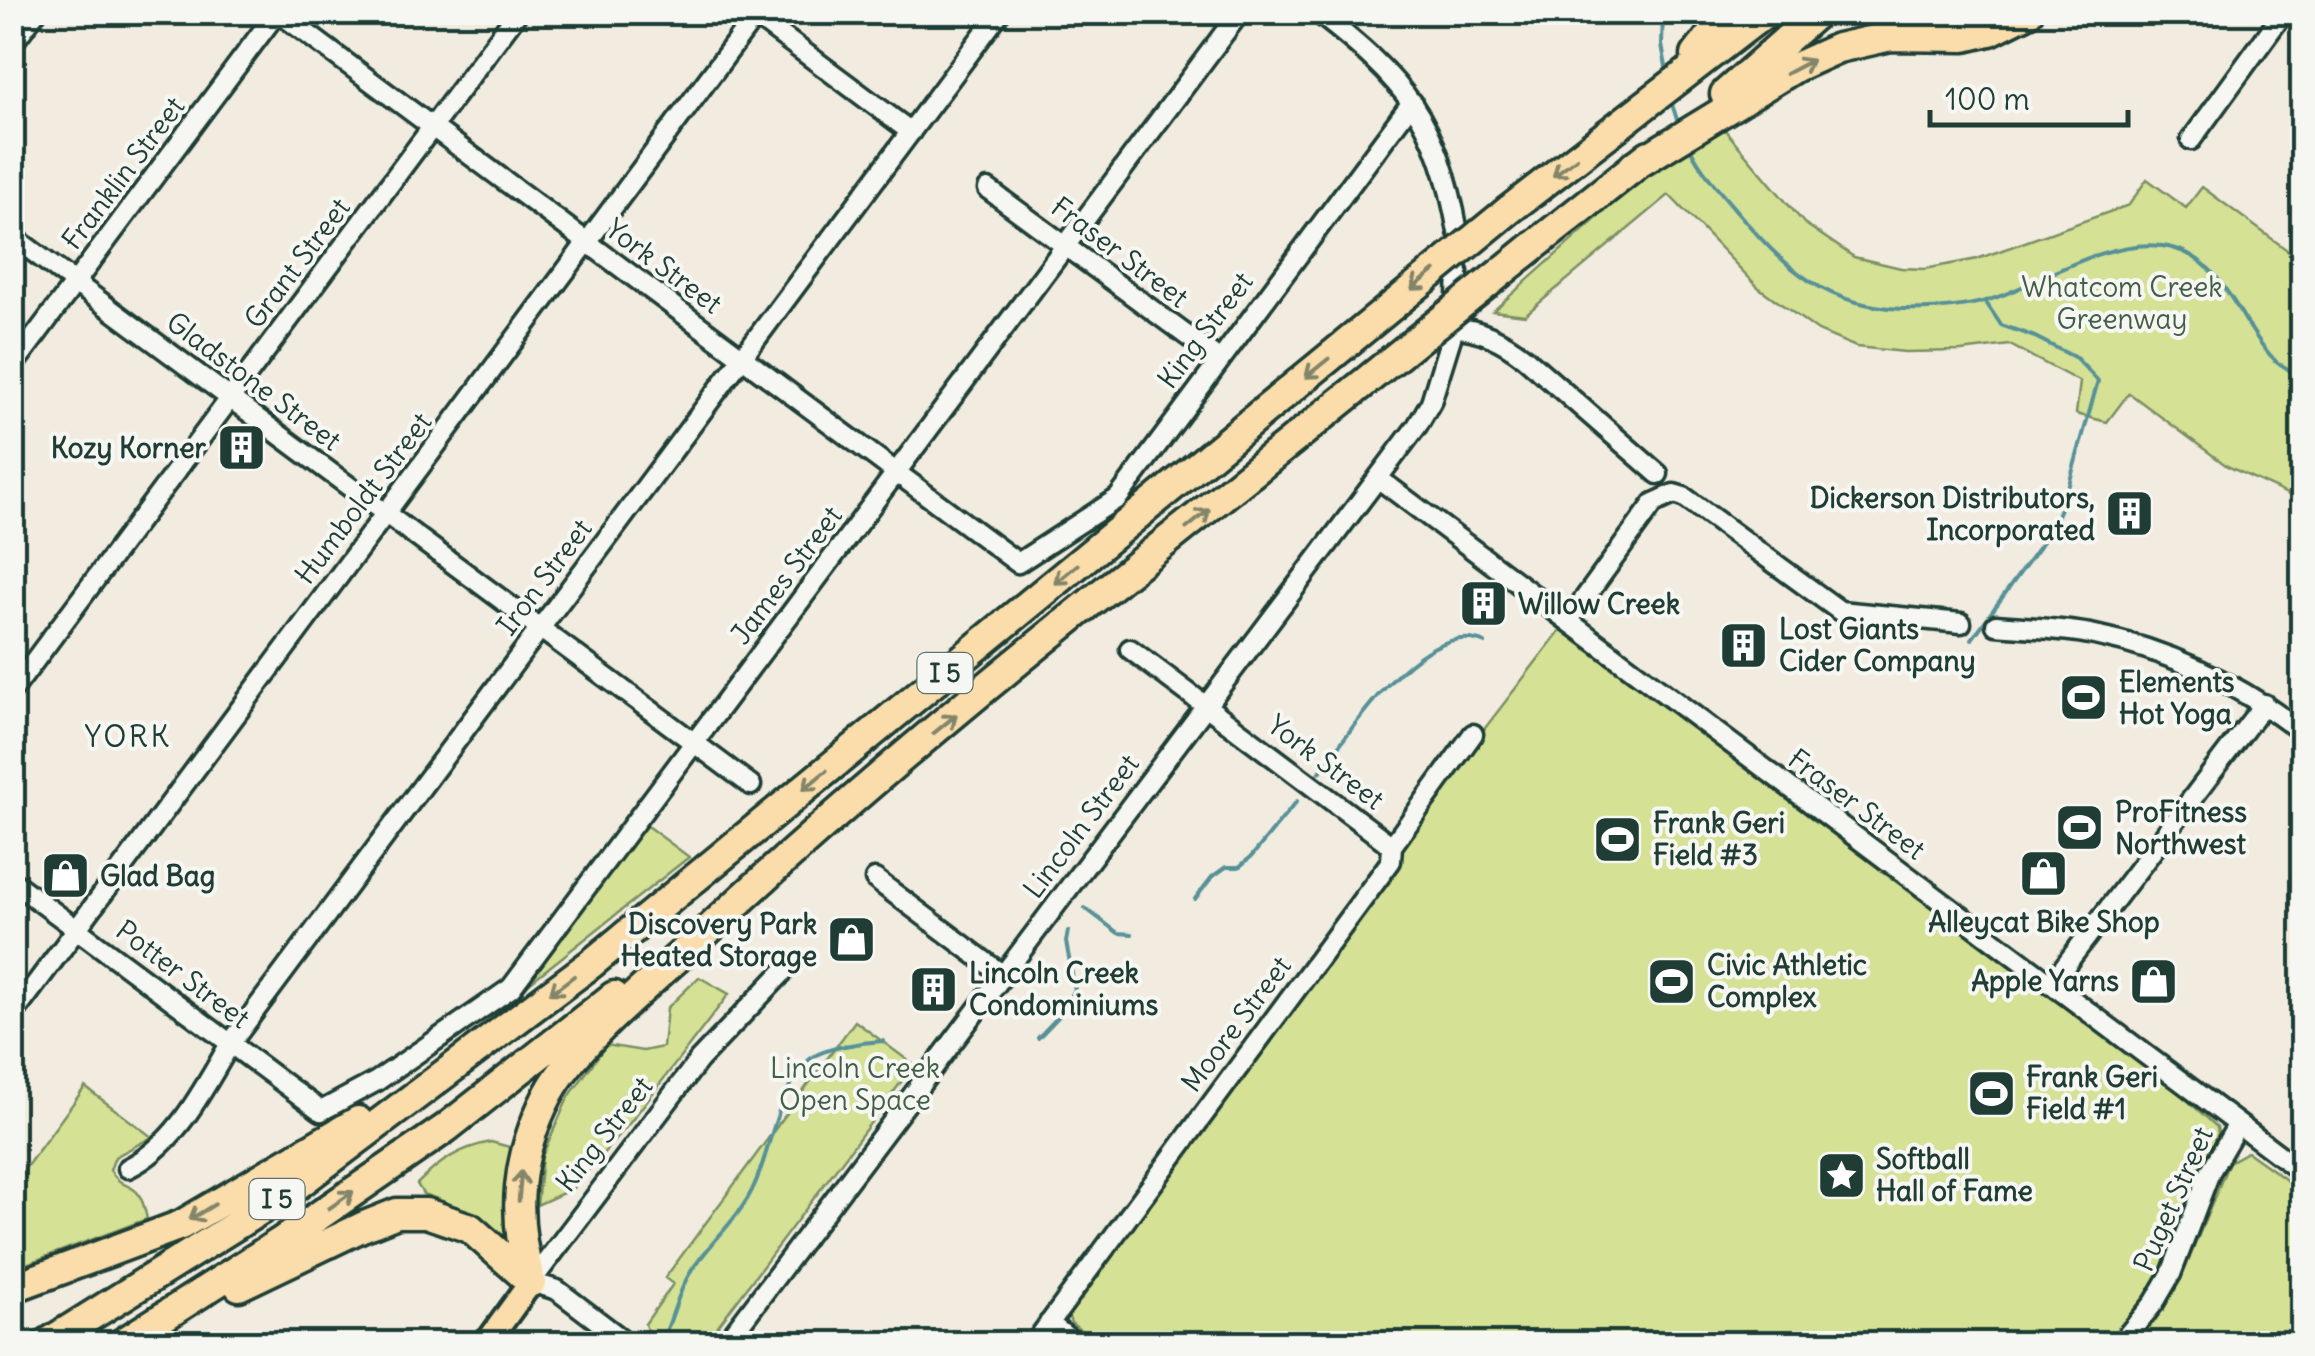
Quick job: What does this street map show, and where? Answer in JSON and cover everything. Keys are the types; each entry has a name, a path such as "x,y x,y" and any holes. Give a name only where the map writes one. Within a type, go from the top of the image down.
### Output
{"highway":[{"path":"1709,50 1729,12"},
{"path":"1709,50 1766,12"},
{"path":"1755,82 1818,12"},
{"path":"1755,82 1838,48 1891,36 1964,37 1990,31 2028,12"},
{"name":"I 5","path":"46,1344 281,1197 608,950 1509,210 1665,92 1709,50"},
{"name":"I 5","path":"132,1337 282,1241 446,1128 764,877 840,809 1634,166 1755,82"},
{"path":"531,1282 519,1243 521,1169 532,1130 550,1090 589,1041 764,877"},
{"path":"12,1288 181,1224 495,1036"},
{"path":"132,1337 397,1214 426,1213 456,1221 486,1240 531,1282"}],"main road":[{"name":"King Street","path":"486,1344 531,1282"}],"street":[{"path":"12,44 36,12"},
{"name":"York Street","path":"278,12 1018,563"},
{"name":"Franklin Street","path":"12,367 278,12"},
{"name":"Grant Street","path":"12,690 518,12"},
{"name":"Iron Street","path":"128,1168 148,1158 190,1111 230,1044 1000,12"},
{"name":"James Street","path":"321,1111 377,1081 511,988 1240,12"},
{"path":"1317,12 1372,58 1412,102 1441,156 1458,232"},
{"path":"2191,140 2284,12"},
{"path":"754,14 911,132"},
{"name":"Humboldt Street","path":"12,1016 754,14"},
{"name":"King Street","path":"1018,563 1118,498 1412,102"},
{"name":"Fraser Street","path":"988,188 1220,360"},
{"name":"Gladstone Street","path":"12,236 751,785"},
{"path":"1456,296 1458,272"},
{"name":"Lincoln Street","path":"725,1344 1379,479 1430,402 1454,328 1467,328 1524,356 1658,474"},
{"name":"Fraser Street","path":"1379,479 2302,1172"},
{"path":"1568,621 1654,503 1674,494 1684,497 1840,612 1961,622"},
{"path":"1996,625 2093,634 2157,652 2214,674 2302,732"},
{"name":"York Street","path":"1130,649 1392,846"},
{"path":"2052,984 2264,704"},
{"name":"Moore Street","path":"1034,1344 1391,862 1392,846 1473,734"},
{"path":"875,880 1004,976"},
{"name":"Potter Street","path":"12,881 321,1111"},
{"name":"King Street","path":"531,1282 698,1060 782,972"},
{"name":"Puget Street","path":"2120,1344 2154,1304 2171,1274 2210,1172 2238,1124"},
{"path":"531,1282 556,1290 628,1344"},
{"path":"1049,1323 1076,1344"}],"green space":[{"name":"Whatcom Creek Greenway","path":"1719,123 1804,223 1854,257 1901,268 1925,269 1977,259 2129,205 2147,179 2186,208 2202,187 2302,261 2302,501 2227,466 2129,393 2107,422 2076,414 2080,382 2010,345 1905,352 1856,347 1818,331 1758,287 1669,195 1525,315 1493,311 1653,168"},
{"name":"Civic Athletic Complex","path":"1562,628 2176,1090 2217,1127 2174,1246 2145,1296 2104,1343 1098,1344 1071,1323 1067,1312 1072,1303 1394,872 1405,832"},
{"path":"643,823 689,857 514,995"},
{"path":"699,977 729,994 629,1124 572,1189 537,1205 542,1156 568,1098 606,1045 643,1051 663,1047 667,1008"},
{"name":"Lincoln Creek Open Space","path":"855,1021 914,1065 705,1343 650,1340 645,1324 673,1284 665,1278"},
{"path":"85,1087 152,1137 115,1157 110,1170 140,1196 147,1219 13,1269 13,1185"},
{"path":"491,1142 513,1148 505,1240 467,1212 423,1194 417,1184 451,1157"},
{"path":"2247,1152 2302,1191 2302,1343 2134,1343 2155,1321 2185,1269 2229,1162"}],"waterway":[{"path":"1663,12 1662,45 1667,72"},
{"path":"1671,101 1679,126"},
{"path":"1690,148 1719,191 1780,258 1801,275 1844,298 1897,309 1967,305 2003,295 2101,253 2143,245 2163,246 2183,251 2214,274 2271,356 2302,377"},
{"path":"1972,639 2049,533 2066,495 2098,381 2076,358 2001,325 1985,301"},
{"path":"1320,772 1370,705 1414,660 1438,645 1462,639 1485,643"},
{"path":"1195,899 1212,877 1226,867 1239,867 1251,857 1297,801"},
{"path":"1085,908 1118,933 1132,934"},
{"path":"1038,1038 1059,1016 1075,990 1066,942 1068,931"},
{"path":"660,1344 690,1273 741,1209 754,1186 782,1104 798,1073 815,1055 883,1041"}],"place":[{"name":"Kozy Korner","path":"241,448"},
{"name":"Dickerson Distributors, Incorporated","path":"2130,514"},
{"name":"Willow Creek","path":"1483,604"},
{"name":"Lost Giants Cider Company","path":"1744,645"},
{"name":"Elements Hot Yoga","path":"2084,698"},
{"name":"ProFitness Northwest","path":"2080,828"},
{"name":"Frank Geri Field #3","path":"1618,839"},
{"name":"Alleycat Bike Shop","path":"2044,874"},
{"name":"Glad Bag","path":"65,876"},
{"name":"Discovery Park Heated Storage","path":"852,940"},
{"name":"Civic Athletic Complex","path":"1672,981"},
{"name":"Apple Yarns","path":"2154,981"},
{"name":"Lincoln Creek Condominiums","path":"934,989"},
{"name":"Frank Geri Field #1","path":"1991,1093"},
{"name":"Softball Hall of Fame","path":"1841,1175"}],"district":[{"name":"YORK","path":"128,737"}]}
